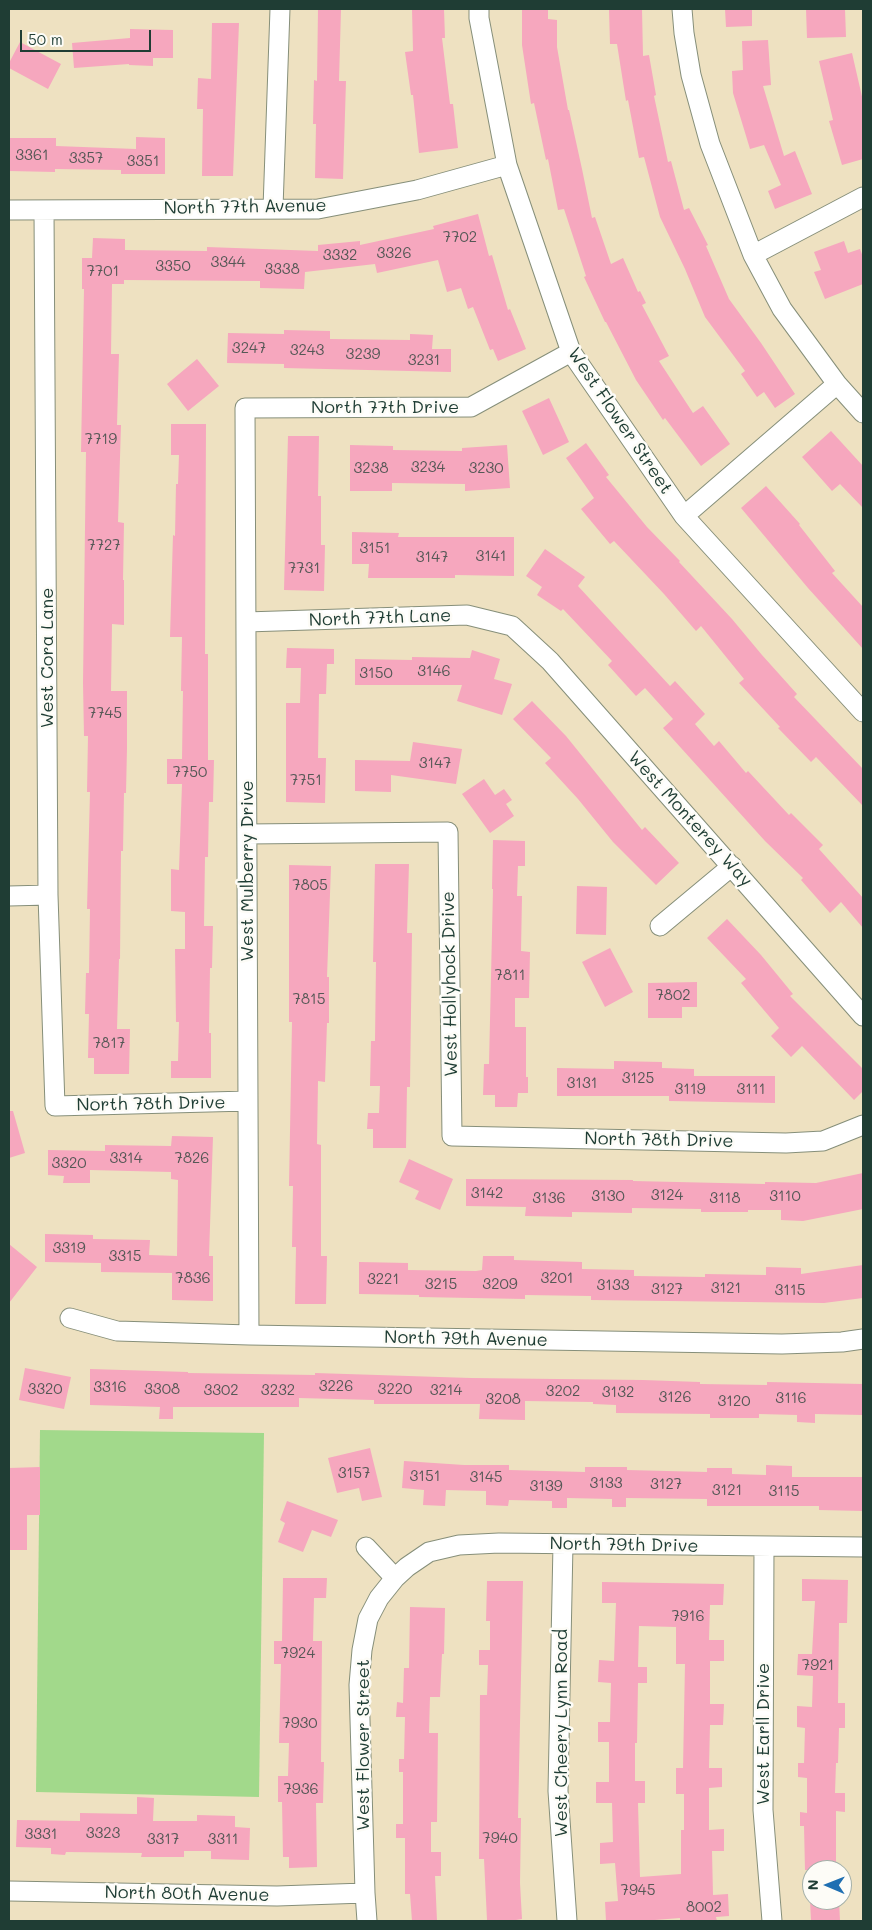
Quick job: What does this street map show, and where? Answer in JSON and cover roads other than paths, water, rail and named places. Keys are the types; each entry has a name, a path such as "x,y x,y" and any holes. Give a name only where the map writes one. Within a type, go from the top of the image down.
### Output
{"street":[{"path":"274,208 280,9"},
{"name":"West Flower Street","path":"479,9 479,18 507,165 571,352 684,516 863,712"},
{"path":"682,9 691,75 710,144 753,255 782,309 836,384 863,413"},
{"name":"North 77th Avenue","path":"9,210 318,209 417,190 507,165"},
{"path":"753,255 863,197"},
{"name":"West Cora Lane","path":"44,210 48,895 55,1106"},
{"name":"North 77th Drive","path":"245,408 471,407 571,352"},
{"path":"684,516 836,384"},
{"name":"West Mulberry Drive","path":"245,408 248,1335"},
{"name":"North 77th Lane","path":"246,622 467,615 512,626"},
{"name":"West Monterey Way","path":"512,626 550,661 863,1016"},
{"name":"West Hollyhock Drive","path":"247,834 448,832 452,1136"},
{"path":"660,926 732,866"},
{"path":"9,896 48,895"},
{"name":"North 78th Drive","path":"55,1106 248,1101"},
{"name":"North 78th Drive","path":"452,1136 786,1143 823,1141 863,1125"},
{"name":"North 79th Avenue","path":"70,1318 117,1331 248,1335 782,1344 842,1342 863,1339"},
{"name":"North 79th Drive","path":"395,1578 429,1552 459,1545 499,1543 863,1547"},
{"name":"West Cheery Lynn Road","path":"563,1544 558,1791 567,1921"},
{"name":"West Earll Drive","path":"764,1546 763,1810 772,1921"},
{"path":"366,1547 395,1578"},
{"name":"West Flower Street","path":"367,1921 359,1686 362,1650 368,1619 379,1598 395,1578"},
{"name":"North 80th Avenue","path":"9,1891 277,1896 365,1893"}]}
